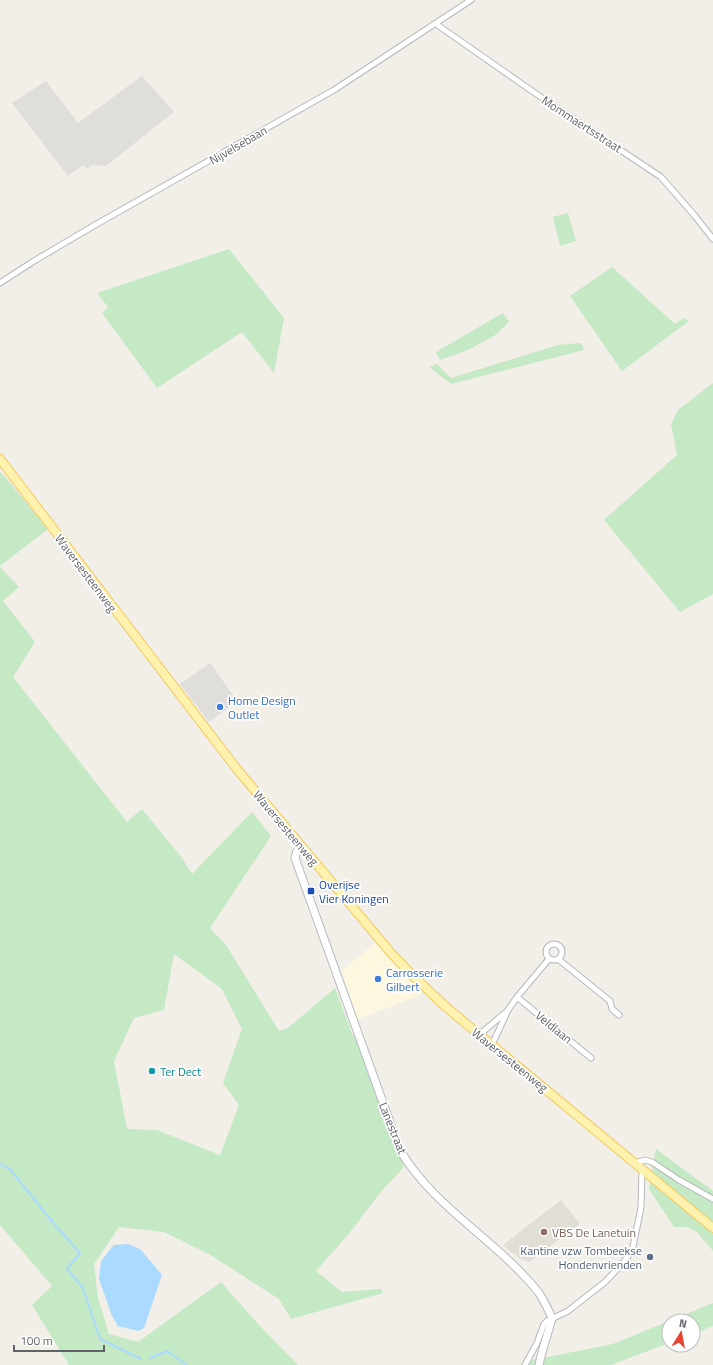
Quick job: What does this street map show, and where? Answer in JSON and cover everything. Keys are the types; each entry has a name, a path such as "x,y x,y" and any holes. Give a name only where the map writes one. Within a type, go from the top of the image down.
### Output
{"main road":[{"name":"Waversesteenweg","path":"0,459 236,768 301,847 411,974 479,1035 713,1228"}],"street":[{"name":"Nijvelsebaan","path":"0,283 88,229 334,90 471,0"},
{"name":"Mommaertsstraat","path":"436,24 525,87 661,176 713,239"},
{"name":"Lanestraat","path":"301,847 297,851 295,858 400,1150 415,1173 430,1190 520,1271 540,1294 552,1318"},
{"path":"549,959 546,954 547,949 550,945 556,945 562,952 558,959"},
{"path":"549,959 558,959 610,1001 612,1009 619,1015"},
{"path":"492,1045 508,1010 549,959"},
{"name":"Veldlaan","path":"517,997 592,1058"},
{"path":"479,1035 508,1010"},
{"path":"635,1163 645,1160 652,1162 679,1180 713,1199"},
{"path":"525,1365 537,1343 544,1324 568,1310 605,1282 632,1251 641,1208 642,1170"},
{"path":"539,1365 552,1318"}],"shaded area":[{"path":"142,76 174,112 106,166 93,165 87,169 83,165 68,176 12,103 46,81 78,123"},
{"path":"210,663 233,695 233,704 209,722 180,684"},
{"path":"375,943 423,994 358,1019 341,971"},
{"name":"VBS De Lanetuin","path":"561,1200 580,1224 529,1262 518,1258 516,1254 512,1253 503,1245"}],"green space":[{"path":"568,213 576,241 560,246 553,217"},
{"path":"229,249 284,318 274,373 242,332 157,388 102,313 108,307 97,293"},
{"path":"612,267 675,324 684,318 689,321 622,371 570,296"},
{"path":"503,313 509,322 494,336 468,350 440,360 436,352"},
{"path":"581,343 584,350 451,384 429,367 437,364 451,378 558,345"},
{"path":"713,383 713,594 680,612 604,520 677,455 671,424 678,410"},
{"path":"1,472 48,529 0,566 0,473"},
{"path":"0,567 19,587 3,601 35,642 13,677 127,822 142,809 182,858 192,874 252,812 271,836 210,928 226,945 279,1031 288,1028 335,988 352,1033 360,1048 404,1167 380,1193 347,1236 316,1271 342,1292 381,1289 383,1293 291,1319 279,1299 209,1254 164,1232 119,1227 94,1264 98,1298 109,1334 138,1342 221,1282 258,1324 298,1365 69,1365 32,1305 52,1286 0,1225","holes":["174,954 222,989 242,1029 223,1083 239,1105 220,1155 157,1130 127,1129 114,1061 134,1018 164,1010"]},
{"path":"656,1149 713,1191 713,1251 697,1232 687,1227 674,1227 649,1189"},
{"path":"713,1303 713,1326 701,1331 701,1313 689,1313"},
{"path":"661,1324 661,1346 611,1365 522,1365 527,1361 613,1344"}],"water":[{"path":"128,1244 140,1249 162,1275 144,1328 138,1331 118,1326 112,1316 99,1279 101,1261 114,1245"}],"waterway":[{"path":"0,1164 10,1169 55,1225 80,1253 67,1269 83,1288 100,1339 141,1359"},
{"path":"150,1358 167,1351 187,1365"}],"place":[{"name":"Home Design Outlet","path":"220,707"},
{"name":"Overijse Vier Koningen","path":"311,891"},
{"name":"Carrosserie Gilbert","path":"378,979"},
{"name":"Ter Dect","path":"152,1071"},
{"name":"VBS De Lanetuin","path":"544,1232"},
{"name":"Kantine vzw Tombeekse Hondenvrienden","path":"650,1257"}]}
